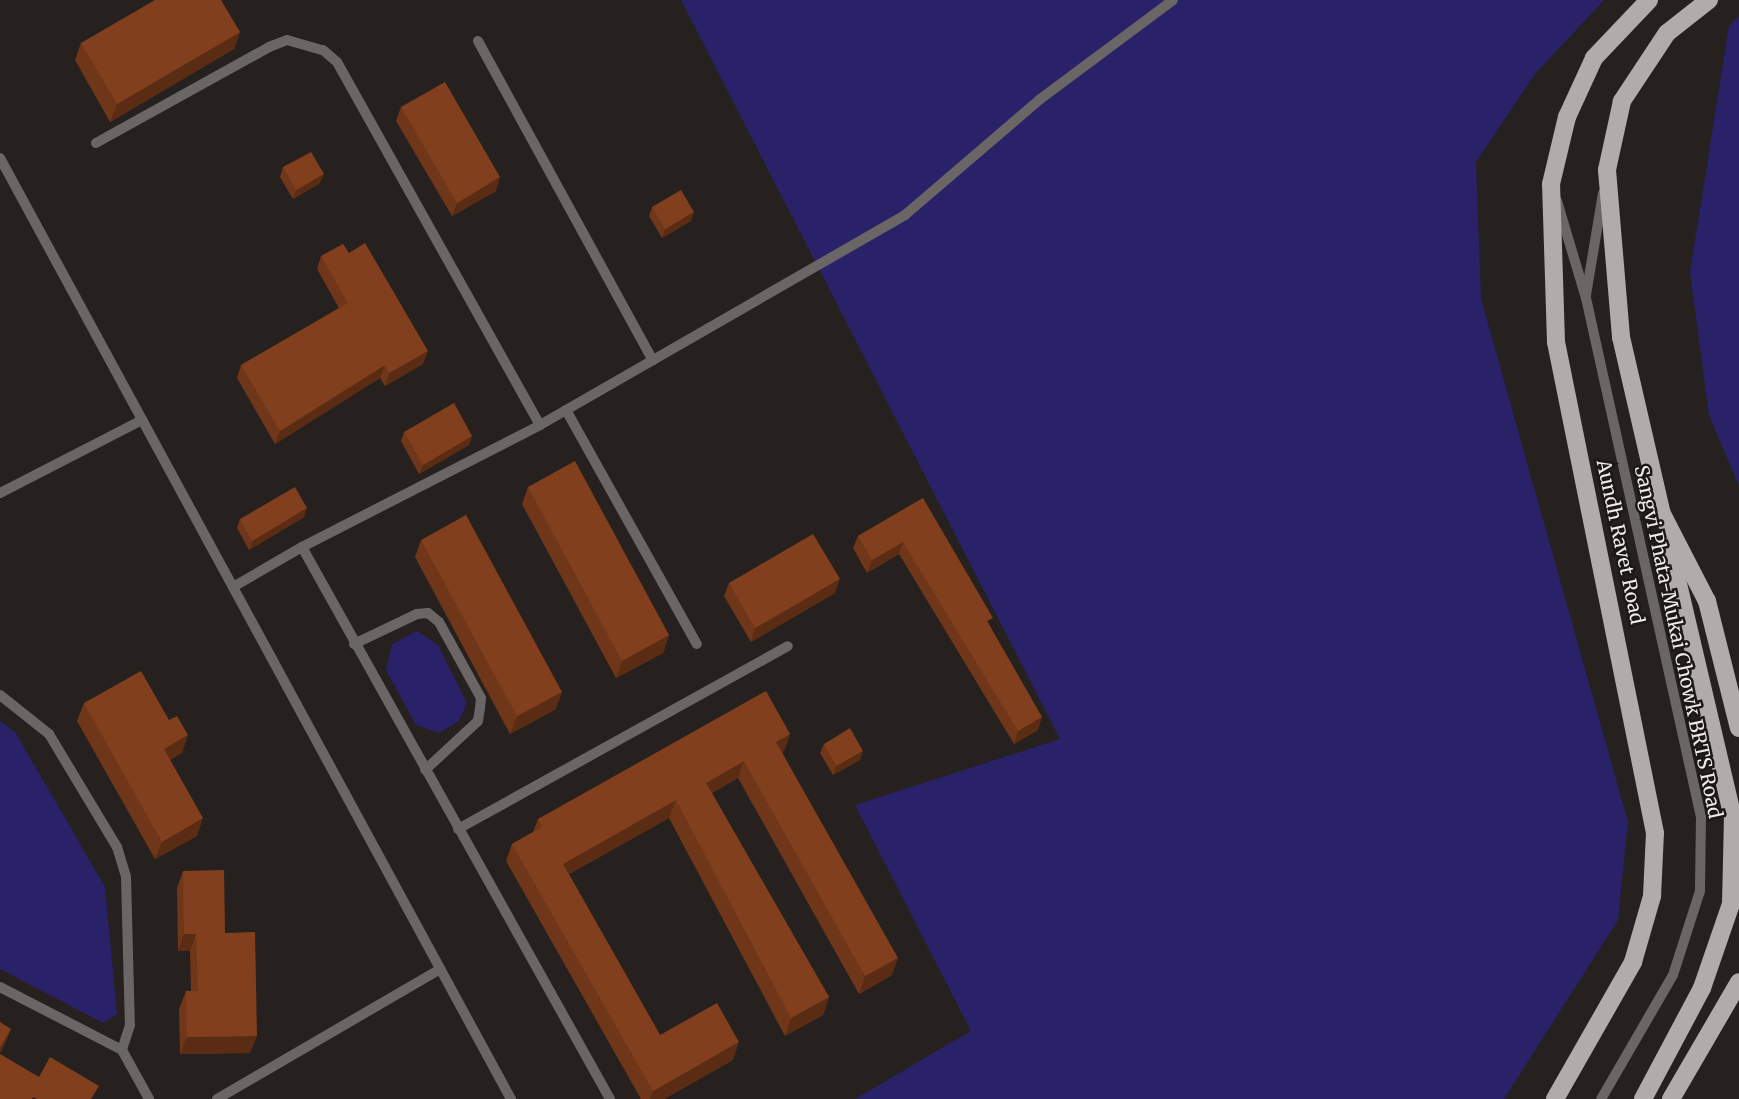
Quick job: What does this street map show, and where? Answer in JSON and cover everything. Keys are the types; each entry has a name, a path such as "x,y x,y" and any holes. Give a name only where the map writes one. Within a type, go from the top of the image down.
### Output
{"main road":[{"name":"Aundh Ravet Road","path":"1558,1095 1633,962 1652,895 1655,833 1556,342 1551,184 1567,117 1594,58 1649,0"},
{"path":"1643,1099 1702,988 1731,904 1733,818 1620,337 1607,170 1622,101 1667,33 1709,0"},
{"path":"1662,514 1707,601 1739,728"},
{"path":"1671,1099 1739,982"}],"lane":[{"path":"233,587 302,547 540,425 905,215 1039,100 1173,0"},
{"path":"96,143 268,47 287,40 323,50 337,62 540,425"},
{"path":"478,41 653,360"},
{"path":"0,158 511,1099"},
{"name":"Sangvi Phata-Mukai Chowk BRTS Road","path":"1586,298 1607,170"},
{"name":"Sangvi Phata-Mukai Chowk BRTS Road","path":"1551,184 1586,298 1662,648 1702,817 1700,891 1673,975 1601,1099"},
{"path":"566,410 697,644"},
{"path":"0,493 142,420"},
{"path":"302,547 354,645 610,1099"},
{"path":"354,645 417,614 428,612 439,622 481,698 478,721 425,770"},
{"path":"458,829 788,646"},
{"path":"0,695 49,734 122,862 130,1039 122,1050"},
{"path":"217,1099 440,969"},
{"path":"0,987 122,1050 149,1099"}],"shaded area":[{"path":"681,0 1604,0 1535,74 1476,162 1481,299 1628,822 1618,920 1504,1099 855,1099 971,1031 855,805 1060,739"},
{"path":"1739,16 1739,486 1709,415 1690,272 1729,26"},
{"path":"417,631 438,645 467,703 459,721 439,733 416,725 386,670 392,644"},
{"path":"0,721 15,732 105,887 117,1014 103,1023 0,969"}],"building":[{"path":"155,0 221,0 240,32 117,104 81,43"},
{"path":"445,82 500,177 457,203 401,107"},
{"path":"311,152 324,174 296,190 283,167"},
{"path":"681,190 694,212 665,229 652,207"},
{"path":"365,243 428,351 389,373 385,365 280,431 241,365 348,303 321,256 343,244 349,253"},
{"path":"454,403 472,436 423,465 404,432"},
{"path":"575,461 669,635 622,661 528,487"},
{"path":"295,487 307,508 252,541 240,519"},
{"path":"923,498 993,618 987,621 1042,717 1018,731 903,542 872,560 858,536"},
{"path":"466,515 562,692 517,716 421,540"},
{"path":"813,534 840,579 755,628 729,583"},
{"path":"141,671 169,720 177,716 188,735 164,749 203,818 162,842 84,703"},
{"path":"766,691 790,734 776,742 898,958 865,976 744,761 706,783 829,997 791,1018 676,800 563,864 660,1035 717,1003 739,1042 653,1091 512,844 542,827 538,819"},
{"path":"850,728 863,751 836,766 824,744"},
{"path":"224,870 225,933 255,932 257,1036 187,1037 186,991 198,991 196,934 184,934 183,871"},
{"path":"0,1022 11,1029 0,1048"},
{"path":"0,1054 39,1077 50,1057 99,1086 91,1099 0,1099"}]}
